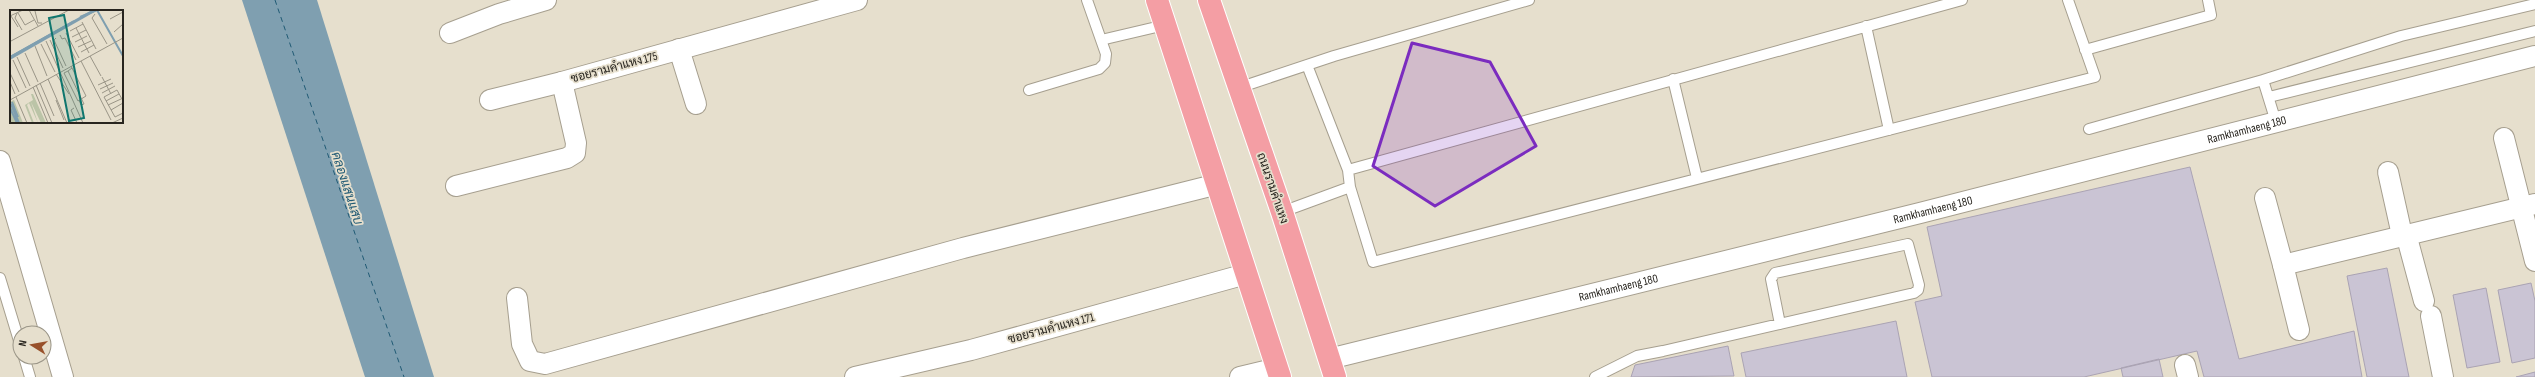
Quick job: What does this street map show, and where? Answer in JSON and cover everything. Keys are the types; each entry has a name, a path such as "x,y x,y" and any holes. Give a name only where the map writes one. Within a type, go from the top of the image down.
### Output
{"main road":[{"path":"1157,0 1279,373"},
{"name":"ถนนรามคำแหง","path":"1209,0 1238,88 1282,212 1332,368"}],"street":[{"path":"450,33 499,14 546,0"},
{"name":"ซอยรามคำแหง 175","path":"456,186 567,158 575,153 576,142 562,82 857,0"},
{"path":"679,50 696,104"},
{"name":"Ramkhamhaeng 180","path":"1332,368 2535,56"},
{"path":"490,100 562,82"},
{"path":"2504,138 2528,206 2535,261"},
{"path":"0,161 63,377"},
{"path":"2388,172 2404,234 2427,309 2443,377"},
{"path":"517,298 522,344 530,360 545,364 963,248 1218,184"},
{"path":"2265,198 2299,330"},
{"path":"2283,265 2404,234 2528,206"},
{"name":"ซอยรามคำแหง 171","path":"855,377 972,350 1246,274"},
{"path":"1240,377 1279,373"}],"lane":[{"path":"1029,90 1099,69 1105,63 1106,54 1087,0"},
{"path":"1238,88 1307,65 1529,0"},
{"path":"1348,170 1962,0"},
{"path":"1307,65 1348,170 1350,186 1373,262 2095,77 2068,0"},
{"path":"2085,50 2211,15 2208,0"},
{"path":"2089,129 2263,80 2402,36 2535,4"},
{"path":"1101,40 1165,25"},
{"path":"1866,26 1889,130"},
{"path":"2269,97 2535,31"},
{"path":"1673,79 1697,178"},
{"path":"2263,80 2276,122"},
{"path":"1282,212 1350,186"},
{"path":"1595,377 1638,356 1780,324 1914,293 1918,290 1919,285 1908,244 1775,273 1771,279 1780,324"},
{"path":"0,278 14,325"},
{"path":"26,365 30,377"}],"highlighted area":[{"path":"1412,43 1490,62 1536,146 1435,206 1373,166"}],"water":[{"name":"คลองแสนแสบ","path":"242,0 317,0 434,377 365,377"}],"building":[{"path":"2190,167 2239,359 2354,331 2362,377 2204,377 2197,351 2084,377 1932,377 1915,302 1942,296 1927,227"},
{"path":"2387,268 2409,377 2367,377 2347,276"},
{"path":"2531,283 2535,301 2535,358 2512,363 2498,290"},
{"path":"2486,288 2500,362 2467,368 2453,295"},
{"path":"1896,321 1907,377 1746,377 1741,353"},
{"path":"1728,346 1734,376 1631,377 1635,365"},
{"path":"2159,359 2163,377 2123,377 2121,368"},
{"path":"2535,372 2535,377 2516,377"}],"ferry route":[{"path":"275,0 404,377"}]}
